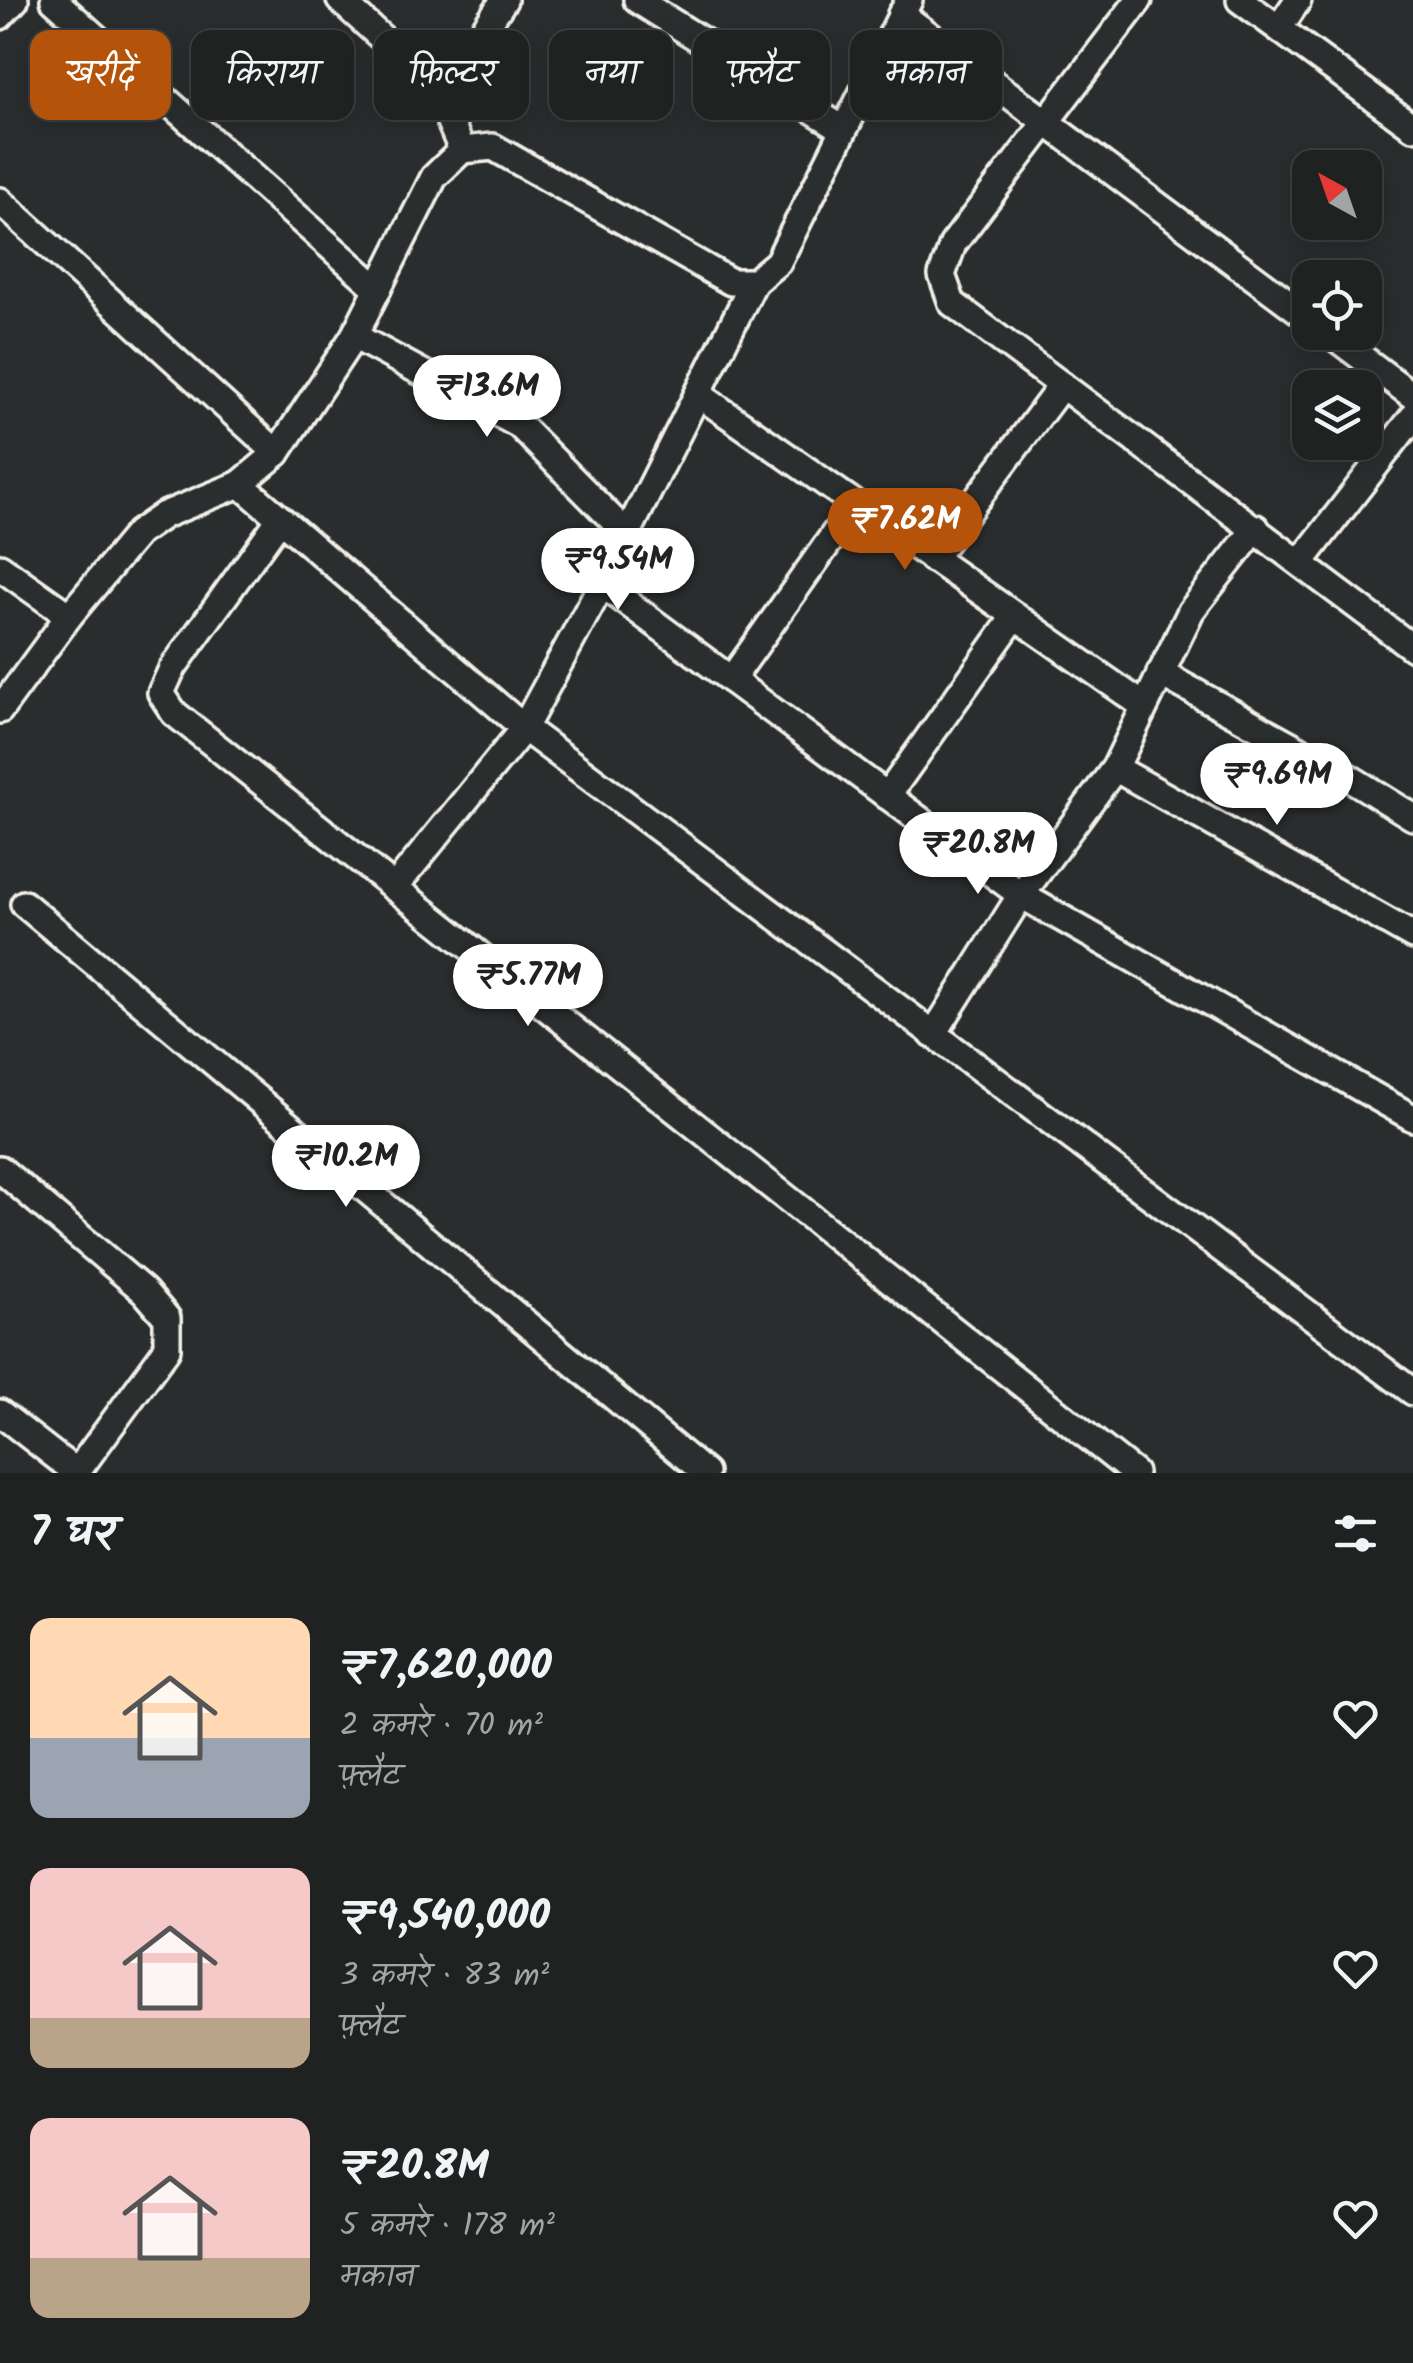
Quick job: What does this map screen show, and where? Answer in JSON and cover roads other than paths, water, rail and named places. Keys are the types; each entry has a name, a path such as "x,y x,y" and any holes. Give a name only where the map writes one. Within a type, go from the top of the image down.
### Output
{"street":[{"path":"0,16 15,0"},
{"path":"54,0 378,288"},
{"path":"340,0 374,30"},
{"path":"484,30 504,0"},
{"path":"637,0 843,130"},
{"path":"1139,0 952,244 942,275 952,303 1413,648"},
{"path":"1240,0 1412,125"},
{"path":"1279,28 1298,0"},
{"path":"394,888 524,728 628,534 754,282 778,262 905,7 1045,121 1292,306"},
{"path":"449,120 462,150"},
{"path":"0,710 69,616 138,533 164,515 240,484 277,452 354,336 434,177 462,150 493,148 732,282 754,282"},
{"path":"0,201 277,452"},
{"path":"354,336 519,426 628,534"},
{"path":"1352,350 1413,396"},
{"path":"932,559 1062,384"},
{"path":"698,394 1144,706"},
{"path":"1301,562 1413,418"},
{"path":"240,484 524,728 1413,1392"},
{"path":"731,680 854,505"},
{"path":"280,519 172,669 161,692 174,713 1134,1473"},
{"path":"934,1035 1021,895 1115,768 1191,611 1256,528"},
{"path":"0,567 69,616"},
{"path":"602,584 1021,895 1413,1118"},
{"path":"888,796 1015,616"},
{"path":"1160,673 1342,773 1413,817"},
{"path":"1115,768 1413,936"},
{"path":"24,904 705,1473"},
{"path":"0,1168 144,1291 167,1318 167,1349 77,1473 0,1413"}]}
